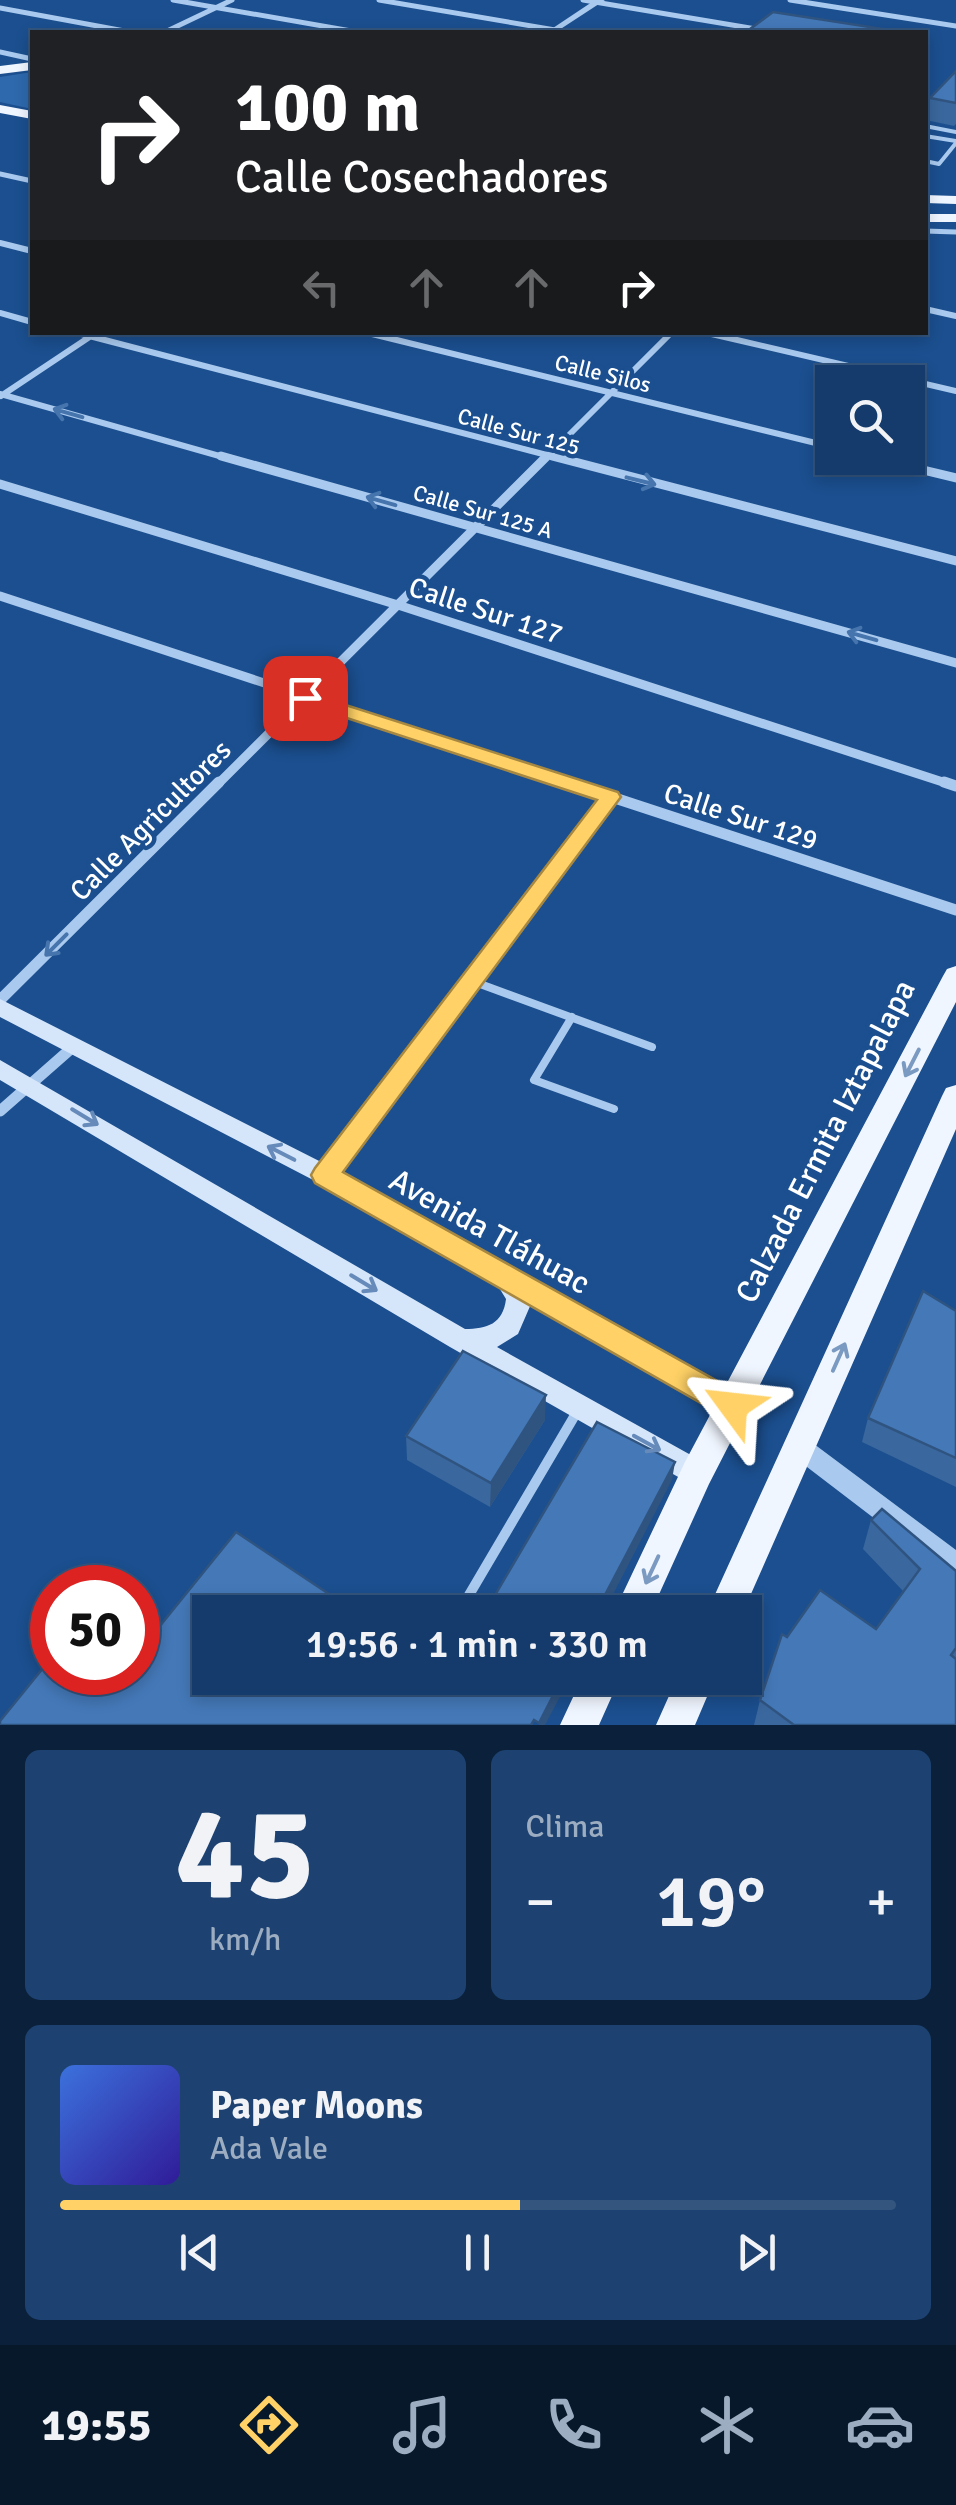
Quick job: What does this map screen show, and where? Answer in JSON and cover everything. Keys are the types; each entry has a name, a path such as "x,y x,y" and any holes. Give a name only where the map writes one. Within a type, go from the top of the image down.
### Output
{"main road":[{"path":"0,56 30,63"},
{"path":"0,70 30,63"},
{"path":"0,108 30,116"},
{"path":"928,199 956,200"},
{"path":"928,210 956,210"},
{"path":"928,218 956,218"},
{"name":"Calzada Ermita Iztapalapa","path":"640,1595 698,1473 956,976"},
{"name":"Avenida Tláhuac","path":"0,1004 325,1175 733,1406"},
{"path":"0,1069 458,1339 698,1473"},
{"path":"732,1595 956,1096"},
{"path":"458,1339 495,1338 513,1323 519,1298 504,1276"},
{"path":"579,1725 594,1695"},
{"path":"675,1725 688,1695"}],"street":[{"path":"173,0 345,30"},
{"path":"170,30 232,0"},
{"path":"379,0 546,30"},
{"path":"583,0 749,30"},
{"path":"782,10 792,0 956,26"},
{"path":"554,30 599,1"},
{"path":"0,8 119,30"},
{"path":"755,30 769,20"},
{"path":"0,174 30,181"},
{"path":"0,243 30,250"},
{"path":"928,310 956,316"},
{"path":"0,313 30,321"},
{"path":"1,395 94,335"},
{"name":"Calle Sur 125","path":"94,335 956,562"},
{"name":"Calle Silos","path":"376,335 815,444"},
{"name":"Calle Agricultores","path":"0,1004 669,335"},
{"path":"716,335 956,391"},
{"name":"Calle Sur 125 A","path":"1,395 956,663"},
{"path":"925,470 956,478"},
{"name":"Calle Sur 127","path":"0,484 398,605 956,786"},
{"name":"Calle Sur 129","path":"0,596 956,910"},
{"path":"325,1175 610,797"},
{"path":"0,1111 74,1046"},
{"path":"798,1446 956,1566"}],"lane":[{"path":"928,127 956,132"},
{"path":"928,137 956,142 939,164 928,162"},
{"path":"928,231 956,232"},
{"path":"472,981 652,1047"},
{"path":"572,1017 534,1080 614,1108"},
{"path":"470,1595 580,1406"}],"shaded area":[{"path":"30,72 30,109 0,102 0,77"}],"building":[{"path":"773,12 889,30 749,30"},
{"path":"956,71 956,103 930,98"},
{"path":"923,1291 956,1311 956,1458 868,1418"},
{"path":"463,1351 546,1395 491,1483 406,1436"},
{"path":"597,1422 675,1462 605,1595 495,1595"},
{"path":"882,1509 956,1571 956,1648 951,1655 956,1659 956,1725 794,1725 760,1700 782,1634 787,1637 820,1590 876,1629 920,1569 871,1520"},
{"path":"236,1532 330,1595 192,1595 192,1695 553,1695 539,1723 534,1720 531,1725 0,1725 30,1684 30,1695 160,1695 160,1626"}],"route":[{"path":"305,698 610,797 325,1175 733,1406"}]}
